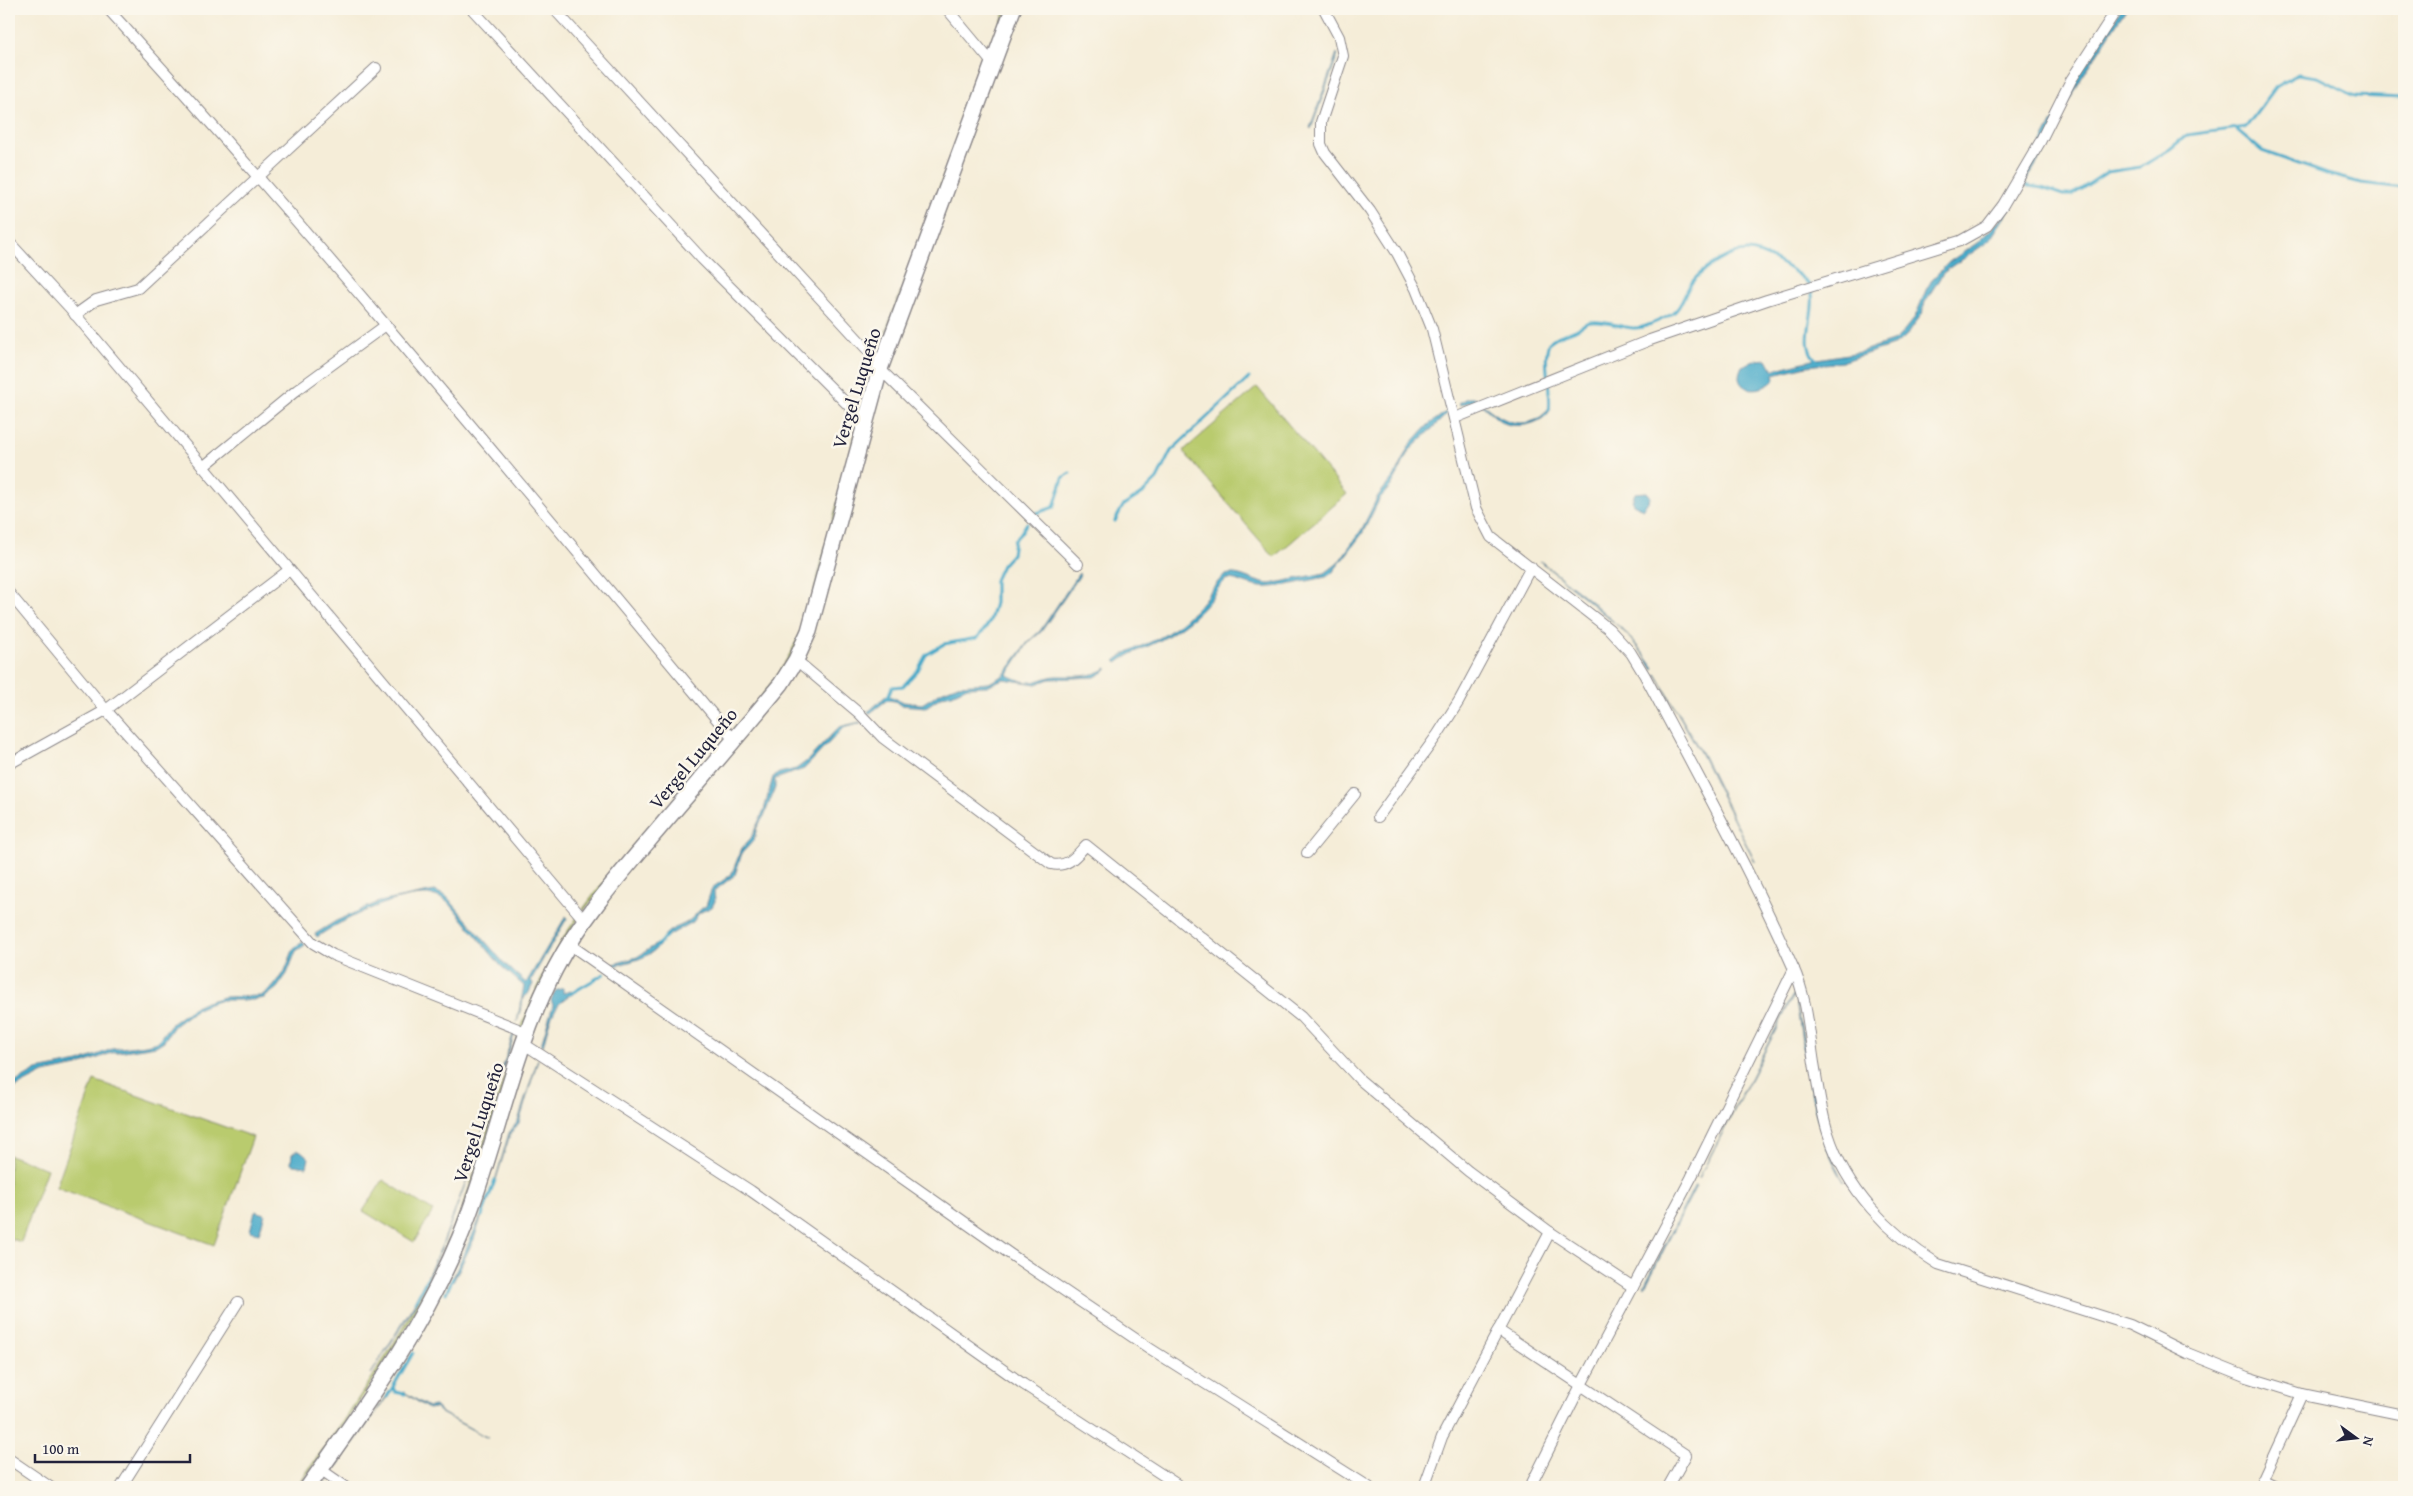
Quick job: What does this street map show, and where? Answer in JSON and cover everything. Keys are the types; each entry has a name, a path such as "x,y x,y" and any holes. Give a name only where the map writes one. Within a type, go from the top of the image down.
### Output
{"main road":[{"name":"Vergel Luqueño","path":"308,1487 327,1474 396,1362 431,1300 460,1236 478,1190 526,1038 542,996 569,944 584,920 615,879 781,684 796,660 809,631 880,368 1013,9"}],"street":[{"path":"108,9 258,177 386,325 734,740"},
{"path":"472,9 702,259 866,423"},
{"path":"554,9 876,359 880,368 1078,564"},
{"path":"947,9 993,64"},
{"path":"1324,9 1339,37 1343,56 1321,122 1321,144 1325,153 1370,211 1416,289 1432,329 1476,508 1492,537 1609,629 1630,653 1646,676 1738,852 1794,968 1802,992 1824,1115 1837,1157 1867,1203 1885,1224 1910,1247 1938,1264 2130,1325 2188,1353 2247,1377 2302,1394 2404,1415"},
{"path":"1455,418 1650,340 1767,300 1960,241 1987,226 2040,142 2071,80 2117,9"},
{"path":"75,315 96,300 138,288 376,68"},
{"path":"9,242 75,315 584,920"},
{"path":"203,467 297,390 386,325"},
{"path":"1378,817 1438,734 1459,701 1531,567"},
{"path":"9,764 106,710 289,570"},
{"path":"9,593 106,710 313,943 333,955 526,1038 751,1191 1024,1384 1181,1487"},
{"path":"796,660 860,714 883,738 1051,864 1063,865 1071,861 1086,845 1133,880 1301,1017 1359,1079 1468,1171 1550,1232 1633,1287"},
{"path":"1307,853 1355,794"},
{"path":"569,944 1010,1254 1149,1348 1369,1487"},
{"path":"1530,1487 1581,1385 1691,1178 1794,968"},
{"path":"1424,1487 1442,1437 1550,1232"},
{"path":"121,1487 238,1302"},
{"path":"1498,1330 1686,1455 1668,1487"},
{"path":"2278,1487 2261,1483 2302,1394"},
{"path":"9,1459 50,1487"},
{"path":"327,1474 346,1487"}],"green space":[{"path":"1006,9 1008,9 877,358 811,609 798,644 780,675 765,695 584,910 561,947 526,1024 473,1182 443,1258 426,1293 387,1360 298,1487 296,1487 384,1360 440,1259 469,1189 514,1048 541,980 558,947 581,912 606,880 762,696 784,665 793,648 809,609 876,357"},
{"path":"1257,387 1347,494 1274,557 1183,451"},
{"path":"94,1080 253,1137 214,1245 56,1187"},
{"path":"9,1155 47,1169 21,1242 9,1238"},
{"path":"383,1180 433,1211 414,1242 363,1211"}],"water":[{"path":"2121,9 2126,9 2081,79 2039,160 1989,241 1943,273 1925,302 1922,314 1906,336 1896,344 1842,362 1807,366 1774,374 1775,379 1763,387 1755,389 1743,386 1739,375 1742,366 1757,360 1767,359 1773,370 1811,360 1860,352 1895,340 1915,317 1933,278 1949,262 1977,243 2001,219 2077,76"},
{"path":"1338,54 1311,129 1310,128"},
{"path":"1468,398 1475,398 1496,414 1518,423 1536,420 1551,408 1548,414 1537,422 1515,425 1502,422 1482,405 1474,401 1460,405 1459,403"},
{"path":"1446,412 1447,414 1408,452 1391,486 1380,498 1362,534 1332,573 1326,577 1284,586 1267,587 1227,579 1203,609 1180,628 1117,663 1115,661 1126,653 1172,630 1197,608 1218,581 1226,575 1236,574 1270,584 1325,573 1338,563 1362,529 1378,496 1395,475 1409,446 1428,425"},
{"path":"1647,492 1651,497 1643,509 1633,504 1632,501 1635,493"},
{"path":"1540,561 1601,610 1617,625"},
{"path":"1079,573 1080,575 1041,632 1029,642 1007,675 1030,682 1053,676 1082,676 1107,668 1107,670 1095,677 1049,679 1036,684 1003,679 987,686 967,687 952,694 942,696 926,707 900,705 895,701 887,700 869,714 867,713 887,695 903,702 922,704 941,692 958,685 989,683 1004,675 1028,642 1040,631"},
{"path":"1629,637 1642,652 1654,668 1652,669 1644,655"},
{"path":"1656,674 1702,754 1755,862 1701,754"},
{"path":"860,722 843,728 804,769 775,779 775,788 764,816 757,827 754,840 742,853 735,875 714,891 715,901 712,907 699,913 693,922 666,937 664,936 688,922 706,906 712,888 731,875 742,848 751,838 764,810 773,777 779,773 796,769 807,761 839,727"},
{"path":"435,891 447,897 504,963 526,983 566,916 567,918 531,980 533,984 528,994 524,996 517,1022 524,986 501,966 451,905 439,897 417,895 402,898 355,915 317,937 315,934 336,921 379,902"},
{"path":"303,942 305,945 296,951 287,974 277,988 264,998 222,1000 209,1004 195,1010 174,1026 164,1041 156,1046 111,1053 77,1066 44,1073 9,1091 9,1086 37,1070 79,1062 112,1049 157,1042 171,1024 193,1008 206,1002 224,997 261,996 273,987 284,973 294,948"},
{"path":"657,944 660,945 645,956 615,966 614,964 637,957"},
{"path":"563,988 563,993 571,991 573,994 566,997 556,1009 549,1023 543,1046 541,1045 553,1005 551,1000 555,991"},
{"path":"1793,995 1794,995 1699,1178"},
{"path":"1795,995 1823,1135 1816,1115 1806,1068"},
{"path":"514,1031 515,1032 475,1157"},
{"path":"538,1059 519,1123 510,1134 495,1182 509,1133 518,1121"},
{"path":"1826,1144 1844,1182 1833,1161"},
{"path":"297,1150 309,1158 307,1167 291,1163 292,1154"},
{"path":"472,1165 442,1247 427,1280 426,1279 442,1245"},
{"path":"1696,1186 1645,1287 1644,1286"},
{"path":"255,1211 265,1214 259,1233 250,1231"},
{"path":"483,1212 474,1239 453,1282 451,1282"},
{"path":"417,1299 418,1300 371,1374"},
{"path":"404,1392 428,1407 435,1406 442,1413 488,1438 441,1413 435,1408 428,1409"},
{"path":"389,1393 389,1394 322,1487"}],"waterway":[{"path":"2022,185 2042,188 2063,195 2072,195 2107,172 2141,167 2170,149 2187,135 2246,127 2276,87 2298,74 2317,77 2355,96 2404,98"},
{"path":"2236,129 2262,151 2327,174 2361,183 2404,188"},
{"path":"1549,410 1546,362 1548,345 1552,340 1590,322 1604,322 1639,328 1660,320 1676,310 1690,285 1698,276 1718,261 1741,252 1748,251 1762,254 1786,266 1805,280 1811,288 1812,309 1808,344 1811,353 1818,361"},
{"path":"1115,521 1123,506 1143,493 1157,479 1171,451 1249,378"},
{"path":"1037,513 1054,507 1063,478 1070,473"},
{"path":"888,697 892,687 903,686 918,670 926,655 944,644 977,638 984,630 990,621 995,603 995,580 1002,565 1012,554 1014,540 1027,523"},
{"path":"655,948 668,934"},
{"path":"570,994 604,974"},
{"path":"472,1167 476,1153"},
{"path":"482,1216 495,1180"},
{"path":"415,1302 428,1277"},
{"path":"446,1293 453,1278"},
{"path":"387,1397 413,1353"},
{"path":"393,1387 395,1392 405,1394"}]}
